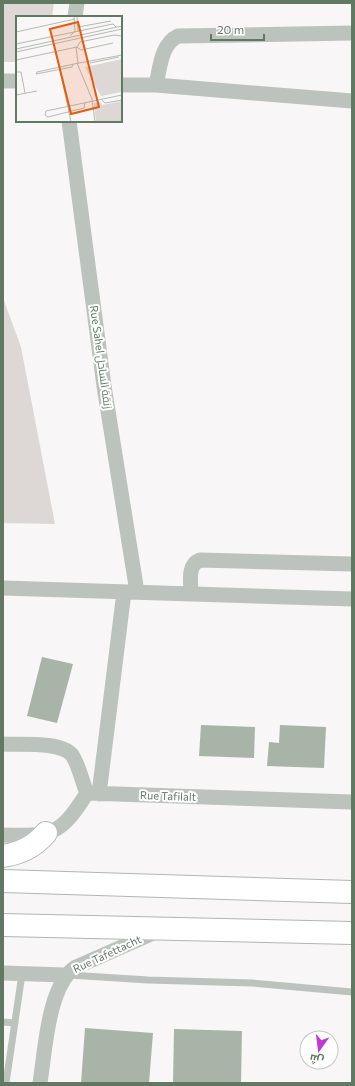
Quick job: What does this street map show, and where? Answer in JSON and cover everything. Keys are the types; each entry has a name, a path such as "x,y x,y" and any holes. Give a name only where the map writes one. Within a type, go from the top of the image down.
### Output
{"highway":[{"path":"3,856 27,850 38,843 46,833"},
{"path":"3,881 352,892"},
{"path":"3,925 352,933"}],"street":[{"path":"75,16 77,3"},
{"path":"156,85 165,48 169,42 178,36 352,33"},
{"path":"3,81 16,82"},
{"path":"122,85 156,85 352,101"},
{"name":"Rue Sahel زنقة الساحل","path":"69,122 130,592 93,794"},
{"path":"191,594 191,567 196,561 200,560 352,564"},
{"path":"3,588 352,599"},
{"path":"3,744 52,746 67,750 73,756 93,794 61,827 34,836 3,835"},
{"name":"Rue Tafilalt","path":"93,794 352,802"},
{"name":"Rue Tafettacht","path":"40,1083 52,1005 65,975 76,967 164,929"},
{"path":"3,973 65,975"}],"lane":[{"path":"6,1083 22,974"},
{"path":"65,975 148,980 252,983 352,992"},
{"path":"3,1022 15,1023"}],"shaded area":[{"path":"3,3 54,3 52,16 16,16 16,62 3,62"},
{"path":"3,298 21,347 55,524 3,523"}],"building":[{"path":"42,657 73,664 57,723 27,716"},
{"path":"201,725 255,727 254,758 199,756"},
{"path":"280,725 326,727 324,768 267,766 269,742 279,743"},
{"path":"85,1028 153,1033 149,1083 81,1083"},
{"path":"174,1029 242,1031 241,1083 173,1083"}]}
